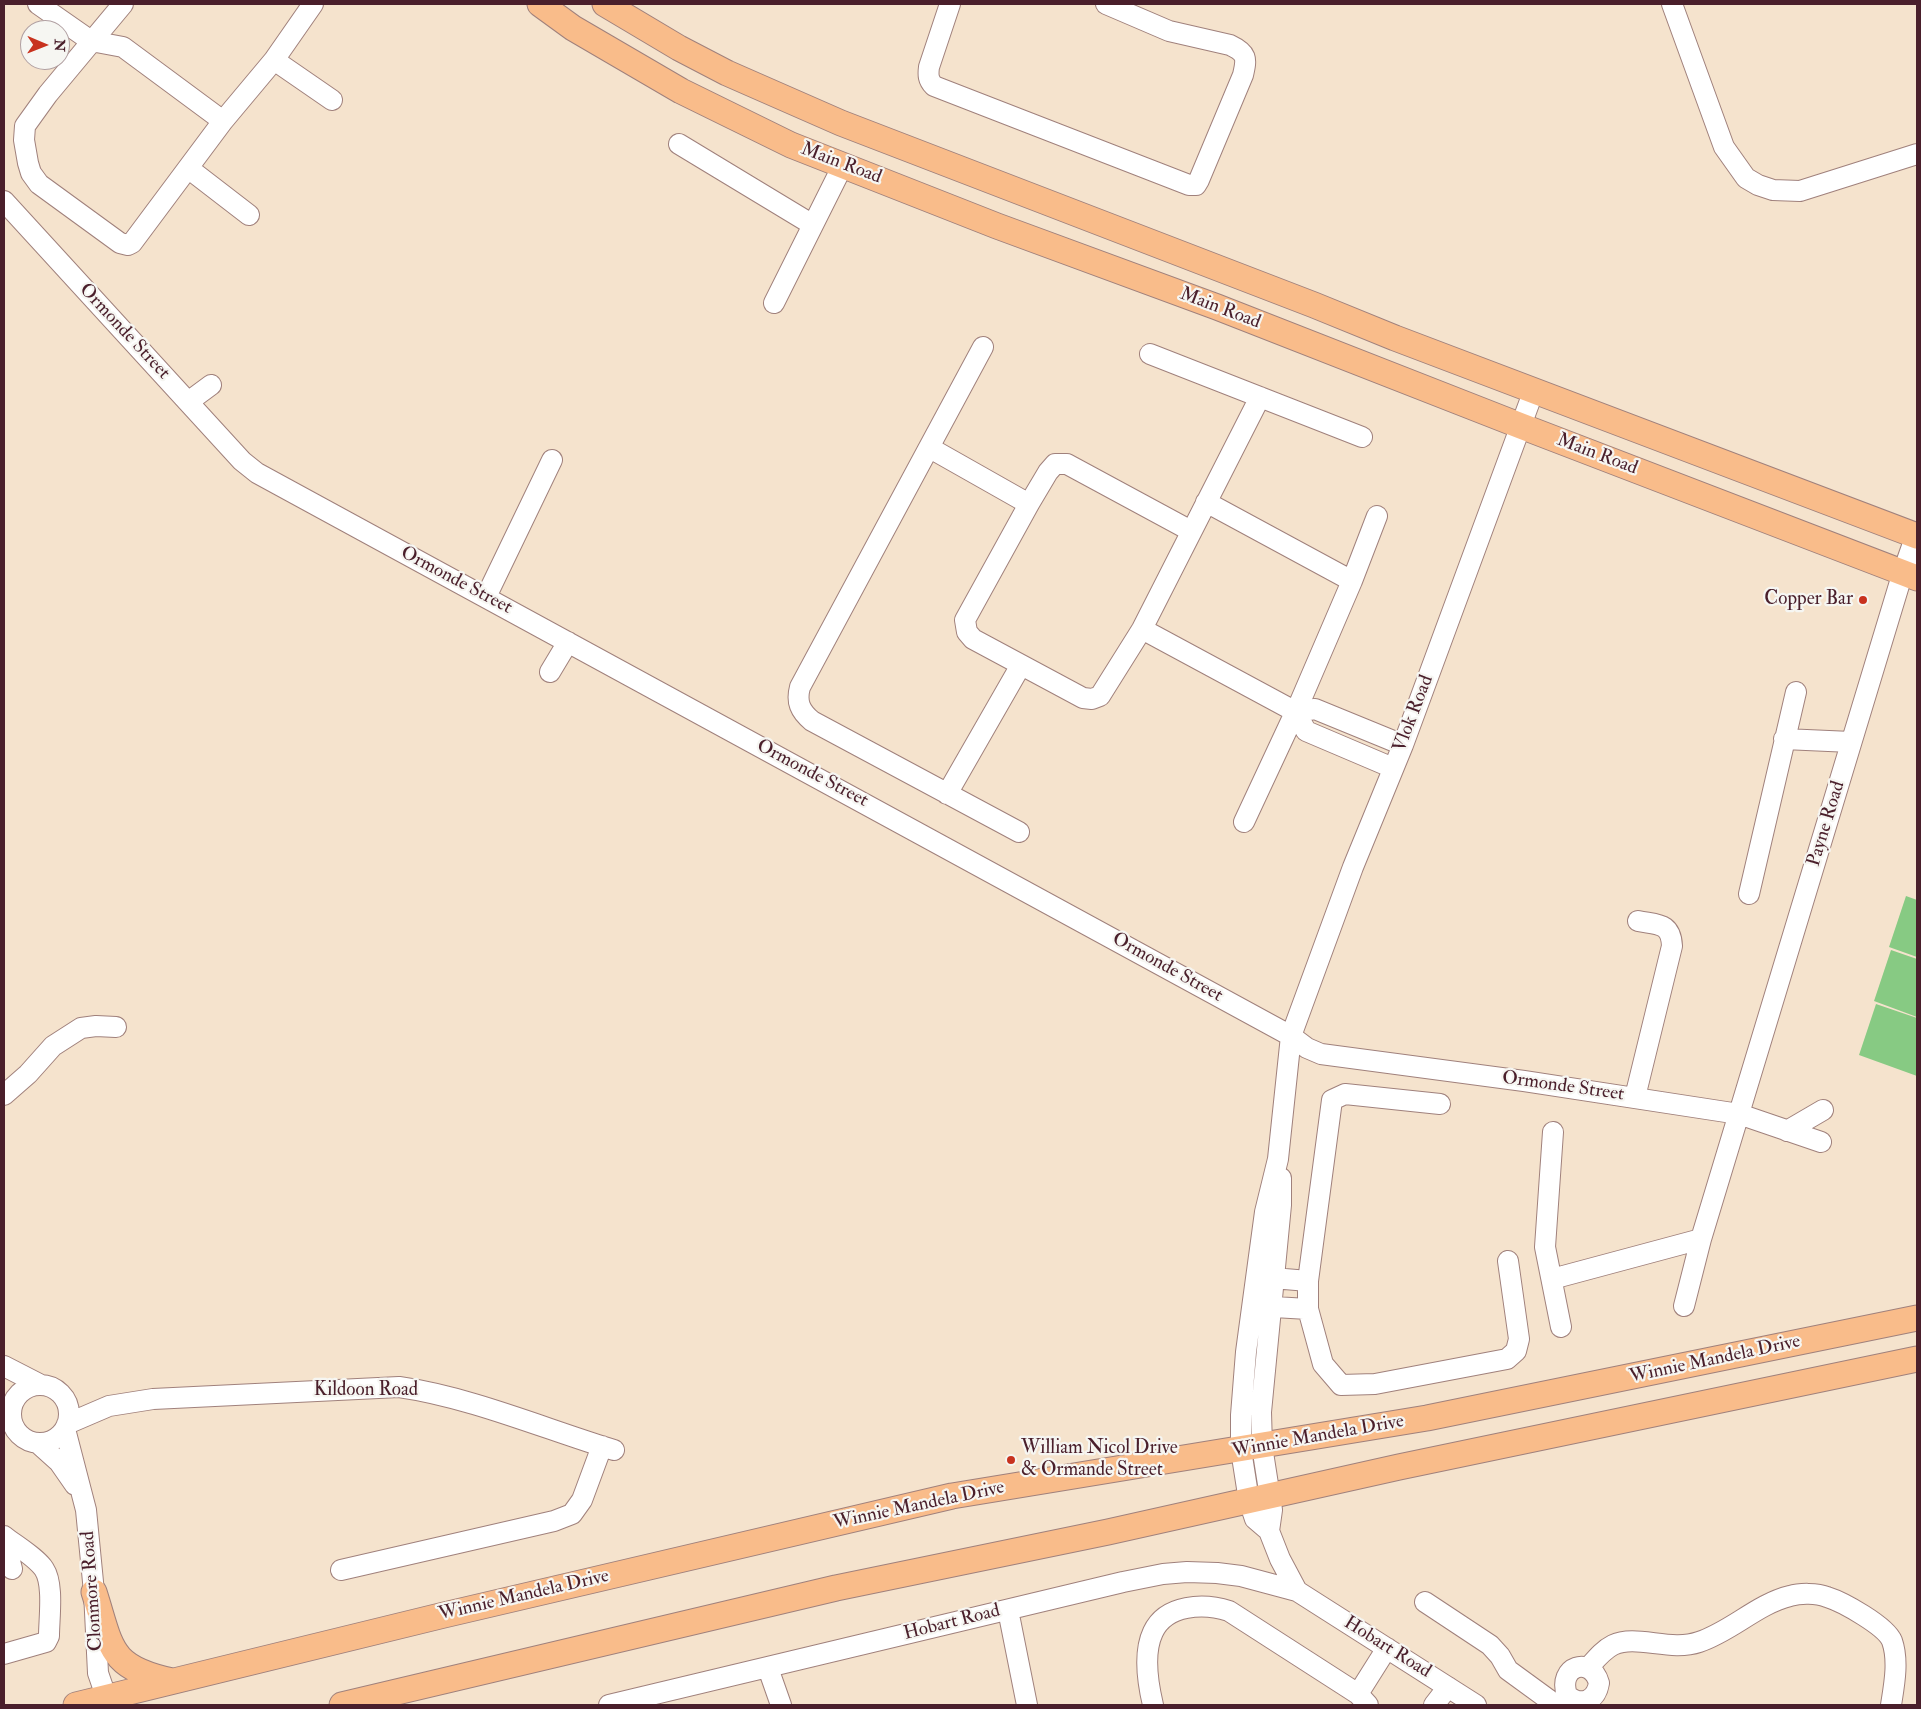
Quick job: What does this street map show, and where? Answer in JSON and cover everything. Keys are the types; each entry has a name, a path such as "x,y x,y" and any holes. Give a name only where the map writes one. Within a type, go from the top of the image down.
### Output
{"main road":[{"name":"Main Road","path":"540,4 573,28 681,91 791,145 997,226 1217,308 1910,575"},
{"name":"Main Road","path":"605,4 679,48 728,73 841,123 1916,535"},
{"name":"Winnie Mandela Drive","path":"94,1703 453,1613 952,1496 1418,1420 1917,1318"},
{"path":"342,1705 836,1588 1108,1532 1399,1467 1917,1359"},
{"path":"94,1592 112,1649 119,1658 142,1674 174,1682"}],"street":[{"path":"38,4 92,40 122,47 223,120"},
{"path":"123,4 48,94 25,126 26,152 34,178 39,184 120,243 128,245 134,242 223,120 274,60 313,4"},
{"path":"950,4 929,67 928,76 934,86 1189,185 1196,185 1243,75 1246,62 1244,55 1238,48 1230,45 1169,31 1106,4"},
{"path":"1672,4 1724,147 1746,178 1758,186 1773,190 1800,191 1917,154"},
{"path":"274,60 332,100"},
{"path":"679,144 812,225"},
{"path":"774,303 843,164"},
{"path":"188,168 248,215"},
{"name":"Ormonde Street","path":"4,201 242,461 257,473 1291,1036 1307,1048 1321,1054 1524,1080 1739,1114 1821,1142"},
{"path":"983,347 800,687 798,696 800,708 812,721 1019,832"},
{"path":"1150,354 1362,437"},
{"path":"188,402 212,385"},
{"name":"Vlok Road","path":"1265,1277 1281,1205 1281,1181 1278,1159 1291,1036 1353,867 1403,745 1534,390"},
{"path":"1191,531 1067,464 1060,463 1051,467 965,620 966,632 973,639 1083,698 1097,698 1100,696 1142,628 1260,397"},
{"path":"930,448 1029,504"},
{"path":"486,597 552,460"},
{"path":"1206,502 1352,582"},
{"path":"1244,822 1296,712 1352,582 1377,516"},
{"name":"Payne Road","path":"1684,1306 1701,1239 1851,742 1910,575 1916,535"},
{"path":"1142,628 1296,712 1306,731 1392,768"},
{"path":"550,672 568,642"},
{"path":"948,794 1020,665"},
{"path":"1749,894 1796,692"},
{"path":"1296,712 1315,709 1403,745"},
{"path":"1784,739 1851,742"},
{"path":"1635,1097 1672,946 1672,934 1665,927 1638,921"},
{"path":"4,1095 28,1074 53,1046 81,1028 96,1026 116,1027"},
{"path":"1440,1104 1345,1094 1332,1100 1308,1281 1308,1309 1323,1364 1340,1385 1375,1384 1507,1359 1516,1351 1519,1339 1508,1261"},
{"path":"1787,1131 1823,1110"},
{"path":"1553,1132 1545,1247 1561,1327"},
{"path":"1552,1279 1701,1239"},
{"path":"1252,1448 1242,1393 1262,1306 1265,1277 1308,1281"},
{"path":"1262,1306 1308,1309"},
{"path":"4,1366 41,1385"},
{"path":"41,1385 50,1386 58,1391 68,1406 69,1415 66,1426 54,1440 39,1444 11,1434 13,1427 8,1404 23,1390 31,1386 41,1385"},
{"name":"Kildoon Road","path":"66,1426 109,1406 182,1396 399,1387 422,1390 460,1400 608,1448 582,1500 572,1514 554,1522 342,1570"},
{"name":"Kildoon Road","path":"64,1398 109,1406"},
{"name":"Clonmore Road","path":"66,1426 86,1510 94,1592 98,1672 94,1703"},
{"name":"Clonmore Road","path":"39,1444 60,1462 66,1470 86,1510"},
{"name":"Hobart Road","path":"1252,1448 1260,1498 1255,1519 1270,1531 1280,1559 1297,1591"},
{"path":"4,1537 12,1569"},
{"path":"4,1537 45,1570 49,1581 49,1636 46,1642 4,1654"},
{"name":"Hobart Road","path":"609,1705 1123,1582 1163,1574 1187,1572 1241,1576 1297,1591 1476,1705"},
{"path":"1588,1668 1606,1650 1620,1642 1628,1641 1673,1647 1686,1646 1719,1634 1774,1601 1792,1595 1818,1595 1826,1596 1847,1606 1881,1628 1892,1640 1895,1662 1890,1705"},
{"path":"1425,1602 1490,1645 1500,1656 1508,1670 1562,1702 1601,1700 1599,1683 1594,1671 1580,1666 1571,1670 1565,1677 1562,1702"},
{"path":"1154,1705 1147,1667 1153,1632 1161,1621 1190,1606 1213,1606 1229,1611 1363,1699 1387,1648"},
{"path":"1008,1610 1027,1705"},
{"path":"768,1668 781,1705"},
{"path":"1434,1705 1448,1687"}],"green space":[{"path":"1906,896 1917,900 1917,957 1889,947"},
{"path":"1891,950 1917,959 1917,1017 1874,1001"},
{"path":"1876,1004 1917,1018 1917,1076 1859,1055"}],"place":[{"name":"Copper Bar","path":"1863,600"},
{"name":"William Nicol Drive & Ormande Street","path":"1011,1460"}]}
